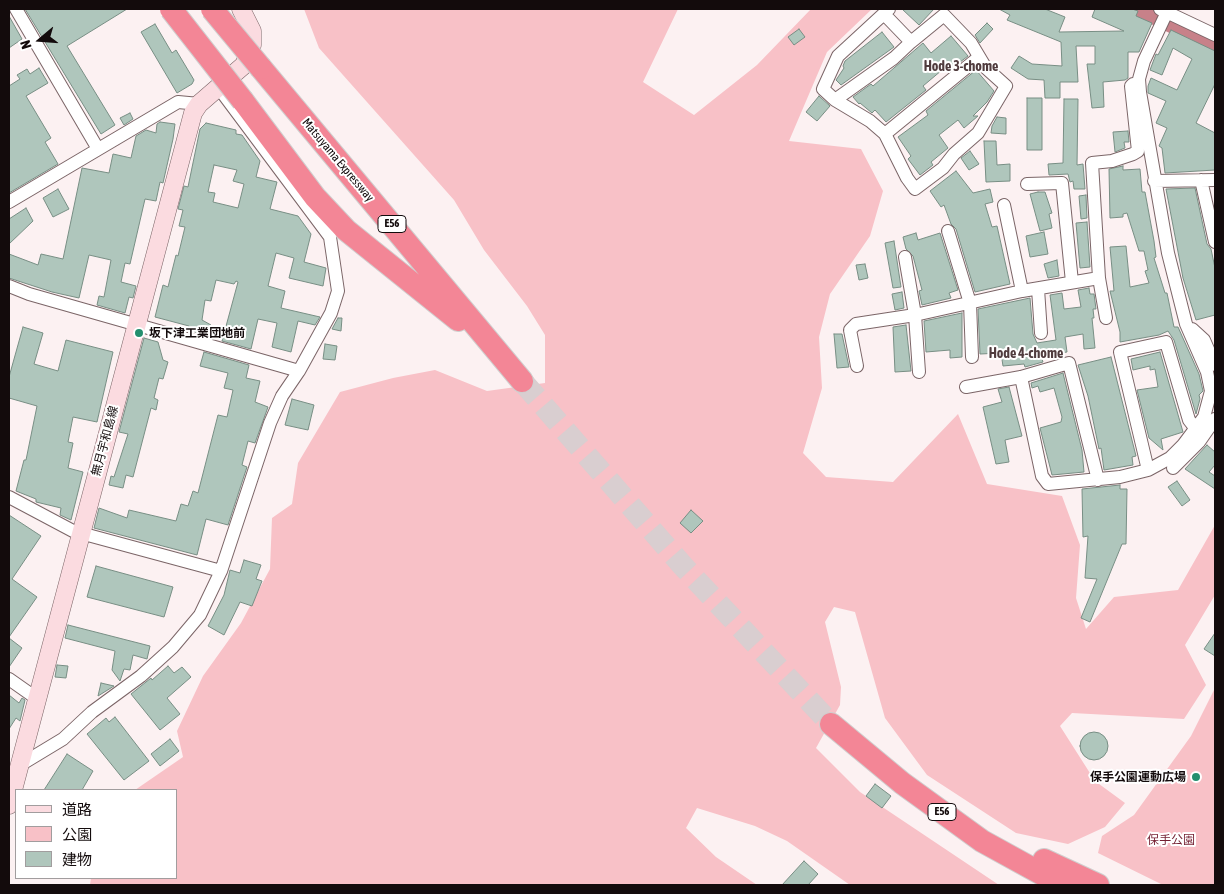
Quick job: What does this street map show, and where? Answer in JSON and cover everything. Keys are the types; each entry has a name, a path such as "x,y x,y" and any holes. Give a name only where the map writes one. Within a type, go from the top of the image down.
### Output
{"highway":[{"path":"171,9 243,101 304,184 346,230 434,299 506,361"},
{"path":"212,9 265,62 367,175 423,260 522,380"},
{"path":"230,9 265,62"},
{"name":"E56","path":"832,724 902,783 982,841 1062,885"},
{"path":"902,783 1024,850 1098,885"}],"main road":[{"path":"158,9 218,88"},
{"name":"無月宇和島線","path":"9,805 135,324 193,113 199,104 244,65 252,45 252,31 241,9"}],"street":[{"path":"16,9 98,149"},
{"path":"835,100 894,58 910,42 944,15 970,43 978,58 1006,86 978,133 954,154 943,168 915,189 907,178 884,134 870,121 835,100 823,89 838,56 886,11 910,42"},
{"path":"1021,377 1042,476 1048,484 1098,480 1148,470 1170,458 1196,429 1204,417 1210,391 1201,354 1186,324 1168,253 1154,181 1139,79 1149,48 1163,15 1215,36"},
{"path":"884,134 978,58"},
{"path":"1106,318 1099,278 1092,164 1119,159 1138,151 1131,86 1139,79"},
{"path":"20,765 63,739 92,712 141,676 173,648 200,615 221,571 270,423 282,396 299,371 331,313 338,291 330,237 218,88"},
{"path":"9,202 178,102 199,104"},
{"path":"1201,180 1215,242"},
{"path":"1154,181 1215,180"},
{"path":"1027,184 1062,183 1072,282"},
{"path":"1004,205 1022,290"},
{"path":"948,231 970,303 972,357"},
{"path":"905,257 915,315 919,372"},
{"path":"857,366 850,330 856,324 915,315 1022,290 1099,278"},
{"path":"9,286 299,371"},
{"path":"1038,289 1041,332"},
{"path":"1186,324 1212,347 1215,364"},
{"path":"1148,470 1120,352 1166,342 1189,420 1196,429"},
{"path":"966,387 1021,377 1069,363 1098,480"},
{"path":"1173,468 1199,442 1215,419"},
{"path":"9,497 81,534 221,571"},
{"path":"9,680 36,698"}],"green space":[{"path":"304,9 678,9 643,82 694,115 757,65 811,9 872,9 827,52 789,141 861,149 883,191 870,236 830,294 819,337 822,388 803,453 826,477 893,482 958,414 987,484 1062,496 1080,545 1076,598 1086,629 1114,597 1178,590 1215,525 1215,595 1185,645 1206,685 1184,719 1072,713 1060,726 1095,781 1125,803 1105,827 1068,844 1016,833 927,775 885,718 855,612 834,607 825,622 841,687 840,705 816,748 860,792 999,885 850,885 787,841 755,826 697,808 686,828 716,857 757,885 90,885 91,879 178,879 178,789 136,789 183,757 177,731 203,676 241,623 270,569 272,518 292,504 298,463 340,392 393,378 435,370 487,391 545,383 545,335 527,306 484,250 454,200 319,48"},
{"name":"保手公園","path":"1215,688 1215,885 1163,885 1098,853 1102,836 1134,815 1191,736"}],"building":[{"path":"25,9 127,9 67,46 115,125 101,134"},
{"path":"902,9 934,9 919,25"},
{"path":"999,9 1045,9 1065,17 1059,32 1124,31 1092,17 1095,9 1132,9 1138,11 1136,16 1152,23 1139,52 1128,52 1128,78 1125,80 1103,82 1104,107 1092,108 1087,64 1095,64 1095,46 1076,46 1078,82 1060,82 1060,98 1045,98 1044,80 1028,79 1011,68 1019,56 1032,64 1062,66 1061,42 1007,20 1010,15"},
{"path":"9,16 22,39 9,48"},
{"path":"987,23 993,29 980,43 975,35"},
{"path":"155,24 172,53 176,50 194,80 192,84 177,93 141,32"},
{"path":"799,29 805,37 794,45 788,37"},
{"path":"1171,30 1215,51 1215,84 1196,123 1215,133 1215,170 1165,173 1162,148 1159,146 1167,128 1156,123 1166,101 1148,93 1148,86 1151,78 1177,90 1192,59 1173,48 1162,75 1150,70 1156,54 1158,55"},
{"path":"882,32 894,47 841,85 836,80 844,68 845,61"},
{"path":"951,36 968,56 951,69 948,65 923,86 926,90 886,122 875,110 872,113 853,97 871,84 873,86 923,43 931,53"},
{"path":"39,68 48,83 26,96 51,138 45,142 58,164 9,193 9,86 20,79 17,75 27,69 30,74"},
{"path":"976,70 994,91 987,102 973,116 978,116 964,128 958,120 939,135 948,148 931,162 933,165 920,175 908,159 911,156 898,137 928,115 926,111"},
{"path":"819,96 830,106 817,121 806,112"},
{"path":"1027,98 1042,98 1042,150 1027,150"},
{"path":"1064,99 1078,99 1077,165 1083,164 1085,189 1074,189 1073,181 1070,182 1068,174 1049,175 1048,164 1063,163"},
{"path":"130,113 133,119 124,125 120,118"},
{"path":"997,117 1006,118 1006,134 991,133 992,126"},
{"path":"160,122 175,124 173,139 163,183 160,182 156,201 145,199 130,264 125,263 121,282 136,286 133,298 129,297 125,313 97,305 99,296 104,297 111,260 89,255 79,298 52,292 9,278 9,254 38,265 41,254 63,259 82,168 109,173 113,154 131,158 136,136 146,130 156,133 157,124"},
{"path":"206,123 236,130 236,134 242,135 260,161 256,177 277,182 270,209 298,216 311,234 304,262 326,268 323,286 289,278 294,258 276,253 268,286 285,291 281,308 320,317 315,325 298,321 291,352 272,347 277,323 258,319 251,349 222,341 238,282 236,281 234,284 216,280 211,301 205,300 202,320 211,325 205,336 188,329 189,326 155,317 163,285 168,287 185,227 179,226 183,210 178,209 184,186 188,187 200,129","holes":["214,165 237,170 233,181 244,184 238,208 213,202 215,193 208,192"]},
{"path":"1128,131 1129,142 1124,142 1125,148 1115,152 1113,132"},
{"path":"984,141 996,141 997,165 1010,164 1010,181 986,182"},
{"path":"970,151 979,164 969,170 961,158"},
{"path":"1123,166 1123,170 1140,169 1142,192 1145,192 1154,241 1156,257 1154,258 1165,293 1167,293 1174,327 1178,327 1199,374 1203,391 1199,395 1200,399 1196,414 1174,340 1168,331 1159,335 1120,342 1120,332 1110,291 1114,291 1110,247 1126,246 1130,287 1149,283 1145,271 1148,270 1144,251 1139,251 1127,213 1123,214 1123,217 1110,218 1109,169"},
{"path":"956,171 973,193 990,189 993,202 985,204 992,227 997,226 1010,284 975,292 956,229 951,224 944,205 941,207 930,191"},
{"path":"1195,188 1207,244 1211,249 1215,268 1215,315 1196,320 1183,278 1166,189"},
{"path":"58,189 69,209 53,217 43,198"},
{"path":"1045,192 1052,213 1049,214 1052,228 1040,231 1030,194"},
{"path":"1086,195 1087,218 1081,219 1079,196"},
{"path":"26,208 33,221 9,244 9,219"},
{"path":"1087,222 1090,267 1080,268 1076,223"},
{"path":"1044,232 1048,254 1030,257 1026,236"},
{"path":"916,233 918,240 940,233 958,290 949,293 951,298 922,305 919,291 922,290 913,256 906,249 903,237"},
{"path":"894,241 901,287 893,288 885,243"},
{"path":"1057,260 1059,276 1048,278 1044,264"},
{"path":"865,264 868,278 859,280 856,265"},
{"path":"1089,288 1090,294 1094,294 1096,309 1093,309 1094,318 1092,318 1095,348 1084,349 1083,334 1065,337 1067,352 1041,356 1043,362 1025,367 1024,364 1003,366 1001,353 980,354 978,309 1030,298 1033,334 1037,343 1056,340 1050,295 1062,293 1064,309 1081,307 1078,290"},
{"path":"902,292 904,308 895,310 892,294"},
{"path":"962,313 962,357 950,358 950,350 926,352 924,321"},
{"path":"338,318 342,318 341,331 332,329"},
{"path":"906,325 911,371 895,372 893,327"},
{"path":"23,327 43,333 34,364 58,371 66,340 113,352 97,422 73,417 68,442 73,443 68,468 83,472 71,520 60,515 61,508 36,502 36,499 16,491 24,460 26,460 37,406 9,398 9,377"},
{"path":"834,334 842,334 849,367 837,368"},
{"path":"144,338 158,342 163,360 168,362 163,379 159,378 154,398 158,400 156,410 151,408 133,477 126,475 123,488 109,485 111,476 114,477 128,434 119,432"},
{"path":"325,344 337,346 335,360 323,359"},
{"path":"204,352 249,365 246,378 260,381 255,402 268,407 255,443 248,441 242,465 247,467 228,525 206,519 197,555 94,528 99,508 127,518 129,510 176,521 181,504 188,506 193,491 198,493 218,415 227,417 233,390 224,388 228,373 200,366"},
{"path":"1160,352 1183,432 1161,439 1163,450 1149,438 1137,390 1158,387 1155,369 1150,370 1150,366 1133,370 1131,359"},
{"path":"1111,357 1136,456 1132,457 1133,465 1104,470 1101,448 1099,449 1088,396 1078,365"},
{"path":"1063,373 1082,450 1084,472 1052,475 1040,428 1061,422 1062,417 1054,388 1040,392 1038,386 1032,388 1031,383"},
{"path":"1009,387 1022,436 1005,440 1009,462 996,464 983,407 1002,402 998,389"},
{"path":"292,399 314,405 308,430 285,425"},
{"path":"1207,445 1215,452 1215,465 1209,472 1215,476 1215,489 1185,469"},
{"path":"1177,481 1190,500 1182,506 1168,487"},
{"path":"1120,485 1120,489 1127,489 1126,544 1122,544 1090,622 1081,618 1097,579 1085,578 1088,536 1083,537 1082,489"},
{"path":"691,510 703,521 691,533 680,523"},
{"path":"9,515 41,536 12,579 37,597 9,637"},
{"path":"244,560 261,565 256,579 262,581 252,606 240,602 224,635 208,626 224,595 230,570 240,573"},
{"path":"96,566 173,587 164,617 87,597"},
{"path":"68,625 150,646 147,659 133,655 130,670 124,669 120,681 112,670 115,651 65,638"},
{"path":"1215,633 1215,656 1204,649"},
{"path":"9,638 22,648 9,667"},
{"path":"57,665 68,666 66,678 55,677"},
{"path":"168,666 174,673 182,667 191,677 167,698 180,714 160,730 131,694 151,678 152,680"},
{"path":"101,683 114,686 98,696"},
{"path":"9,695 19,703 22,698 25,700 20,721 16,718 9,729"},
{"path":"115,717 149,761 124,780 87,734 106,718 109,722"},
{"path":"1094,732 1104,736 1108,746 1104,756 1094,760 1084,756 1080,746 1084,736"},
{"path":"170,739 179,751 160,766 151,754"},
{"path":"67,754 93,771 83,789 45,789"},
{"path":"875,784 891,796 882,808 866,796"},
{"path":"804,861 818,874 808,885 782,885"}],"waterway":[{"path":"1143,9 1215,44"}],"tunnel":[{"path":"522,381 683,566 831,724"}],"place":[{"name":"坂下津工業団地前","path":"139,333"},
{"name":"保手公園運動広場","path":"1196,777"}],"district":[{"name":"Hode 3-chome","path":"961,67"},
{"name":"Hode 4-chome","path":"1026,354"}]}
